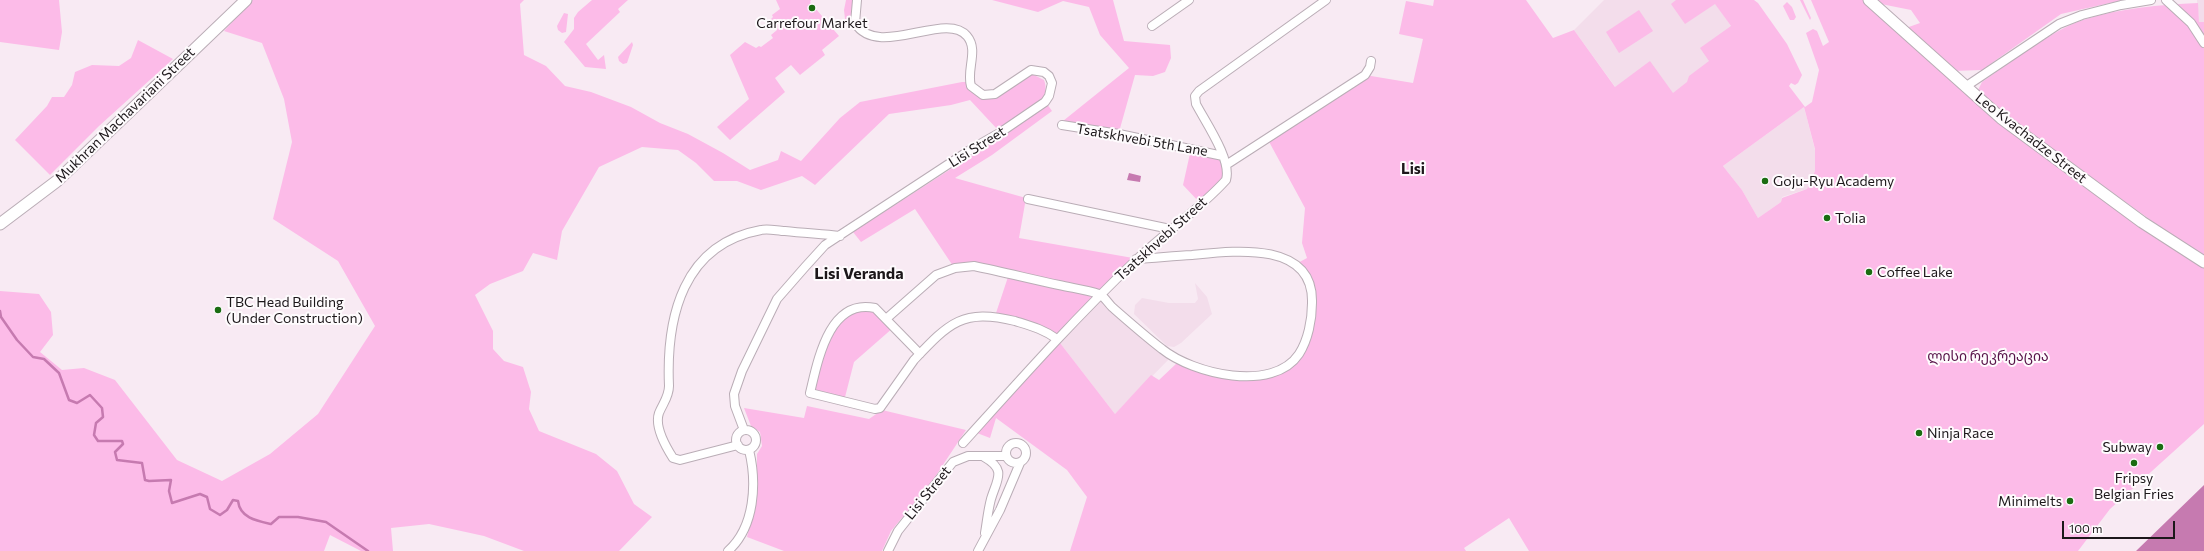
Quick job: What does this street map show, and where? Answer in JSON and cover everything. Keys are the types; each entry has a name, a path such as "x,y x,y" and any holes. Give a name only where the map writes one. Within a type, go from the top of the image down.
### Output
{"main road":[{"name":"Mukhran Machavariani Street","path":"0,224 56,181 246,0"},
{"name":"Leo Kvachadze Street","path":"1869,0 2001,118 2148,225 2204,262"}],"street":[{"name":"Lisi Street","path":"744,430 735,406 734,394 767,317 777,299 810,261 825,245 973,148 1001,132 1045,102 1049,96 1052,83 1049,76 1044,72 1031,70 995,94 983,95 971,86 969,74 972,51 967,36 961,31 948,28 906,34 871,36 864,34 856,23 855,8 857,0"},
{"path":"1152,26 1189,0"},
{"path":"1326,0 1199,91 1195,96 1196,104 1223,156 1226,165 1365,75 1370,67 1371,61"},
{"path":"1965,87 2059,24 2082,15 2121,4 2151,0"},
{"path":"2166,0 2191,23 2204,42"},
{"name":"Tsatskhvebi 5th Lane","path":"1062,126 1119,134 1223,156"},
{"name":"Tsatskhvebi Street","path":"963,442 1057,339 1100,295 1170,229 1220,186 1227,175 1226,165"},
{"path":"1028,199 1170,229"},
{"path":"738,445 680,460 673,458 658,428 658,414 669,394 669,347 676,310 686,282 703,260 724,242 762,229 840,236"},
{"path":"886,319 936,275 955,268 974,266 1100,295 1162,350 1178,360 1199,367 1248,377 1270,375 1284,368 1298,354 1309,328 1312,295 1303,273 1286,260 1272,254 1249,251 1221,251 1136,260"},
{"path":"920,354 875,308 857,306 847,312 831,329 820,351 810,393 875,409 880,408 920,354 953,324 968,317 995,316 1043,329 1057,339"},
{"path":"744,430 750,430 756,436 756,445 749,450 743,450 738,445 738,434 744,430"},
{"path":"978,551 1000,510 1020,462 1026,455 1025,448 1020,444 1010,444 1006,450 1006,456 1013,463 1020,462"},
{"path":"728,551 733,546 746,524 753,501 752,461 749,450"},
{"name":"Lisi Street","path":"888,551 898,531 953,462 968,456 1006,456"},
{"path":"982,456 996,466 999,478 991,500 984,539"}],"shaded area":[{"path":"1604,0 1713,0 1758,65 1653,139 1574,30"},
{"path":"2197,0 2204,0 2204,22 2199,22"},
{"path":"1804,107 1815,150 1815,171 1807,189 1782,197 1781,202 1758,218 1742,190 1723,166"},
{"path":"1129,173 1141,176 1140,182 1127,180"},
{"path":"1195,283 1207,297 1212,314 1181,343 1174,347 1167,346 1134,314 1135,305 1142,298 1169,303 1195,303 1198,299"},
{"path":"1100,295 1171,357 1115,414 1057,339"},
{"path":"2204,485 2204,551 2136,551"}],"green space":[{"path":"0,0 59,0 62,32 59,50 0,42"},
{"path":"252,0 524,0 520,4 524,55 546,66 565,86 591,92 631,107 660,123 688,134 750,170 778,160 781,151 801,161 840,118 860,102 962,82 966,82 970,89 976,94 990,98 1010,89 1028,75 1034,75 1044,80 1045,91 1044,97 1040,102 998,130 970,100 951,105 889,114 815,185 802,176 761,190 737,181 714,181 696,163 678,150 642,147 599,167 562,231 557,260 533,253 523,271 490,284 475,295 493,331 493,349 504,361 523,367 531,392 529,409 539,431 596,454 617,471 634,504 652,517 619,551 524,551 484,536 429,524 391,528 393,551 361,551 330,535 324,551 0,551 0,291 39,294 51,312 53,335 40,352 62,370 84,368 115,380 177,460 222,481 270,454 318,414 375,326 338,261 273,219 292,142 284,99 262,43 224,31"},
{"path":"592,0 628,0 618,9 620,12 586,44 598,60 604,55 606,69 585,67 564,42 574,29 574,18 578,12"},
{"path":"776,0 811,0 810,2 839,36 822,50 825,55 800,75 791,65 775,78 785,92 730,140 717,127 749,99 730,55 745,42 756,48 759,46 761,47 773,38 771,35 777,30 770,20 773,17 772,15 780,9"},
{"path":"846,0 853,0 850,20 845,19 844,10"},
{"path":"992,0 1113,0 1124,41 1170,45 1171,58 1165,72 1153,76 1135,75 1119,132 1063,121 1129,68 1100,35 1089,7 1063,1 1038,12"},
{"name":"ლისი რეკრეაცია","path":"1434,0 1526,0 1553,38 1574,30 1615,87 1650,61 1673,93 1687,82 1689,76 1709,61 1700,48 1731,26 1715,4 1685,24 1671,4 1676,0 1754,0 1758,3 1787,44 1802,75 1798,83 1795,85 1791,83 1789,86 1805,107 1812,102 1819,70 1806,33 1813,29 1817,31 1823,46 1829,42 1811,0 1864,0 1998,121 2151,235 2204,268 2204,424 2110,509 2078,551 1529,551 1509,518 1464,548 1466,551 1070,551 1087,497 1067,470 996,418 990,438 977,433 1057,339 1115,414 1151,375 1159,380 1178,362 1248,377 1284,368 1306,338 1312,295 1294,265 1307,258 1302,243 1305,208 1267,138 1365,75 1413,83 1423,39 1399,34 1406,1 1433,6","holes":["1804,107 1815,149 1815,171 1807,189 1782,198 1781,202 1758,218 1742,190 1723,166"]},
{"path":"1800,0 1803,0 1811,18 1810,20"},
{"path":"1877,0 2123,0 2061,14 1982,70 1952,71 1906,28 1920,23 1911,10 1881,4"},
{"path":"1787,2 1792,7 1796,17 1794,20 1790,20 1783,6"},
{"path":"2198,3 2199,22 2204,22 2204,255 2163,229 2003,114 1977,92 1982,82 2031,48 2058,31 2083,20 2125,10 2154,6"},
{"path":"1639,10 1653,31 1619,53 1606,32"},
{"path":"564,13 568,14 566,32 562,33 558,30 557,26"},
{"path":"138,40 173,59 99,126 50,175 15,140 47,106 52,97 64,97 72,85 75,72 92,65 119,66 131,58"},
{"path":"632,42 633,45 627,63 623,64 619,61 618,57"},
{"path":"1047,104 1052,111 992,155 955,178 1026,198 1019,238 1133,258 1098,292 953,266 915,209 861,242 853,232 1002,136"},
{"path":"1191,149 1223,156 1227,175 1200,203 1183,185"},
{"path":"1009,274 1100,295 1057,339 995,316"},
{"path":"866,306 894,327 854,362 844,401 810,393 820,351 847,312"},
{"path":"807,406 869,419 882,410 966,430 931,483 891,531 882,551 784,551 747,537 757,497 757,454 762,446 760,432 751,426 744,408 804,418"}],"waterway":[{"path":"0,311 1,317 17,340 33,357 44,359 59,373 69,400 77,403 90,395 102,408 103,417 96,423 94,435 98,441 122,441 123,444 115,452 117,460 142,463 145,480 171,480 169,491 172,503 200,494 207,497 210,509 220,515 227,510 233,500 238,501 239,507 250,518 266,523 271,524 279,517 298,517 326,522 368,551"}],"place":[{"name":"Carrefour Market","path":"812,8"},
{"name":"Goju-Ryu Academy","path":"1765,181"},
{"name":"Tolia","path":"1827,218"},
{"name":"Coffee Lake","path":"1869,272"},
{"name":"TBC Head Building (Under Construction)","path":"218,310"},
{"name":"Ninja Race","path":"1919,433"},
{"name":"Subway","path":"2160,447"},
{"name":"Fripsy Belgian Fries","path":"2134,463"},
{"name":"Minimelts","path":"2070,501"}],"district":[{"name":"Lisi","path":"1413,169"},
{"name":"Lisi Veranda","path":"859,274"}]}
